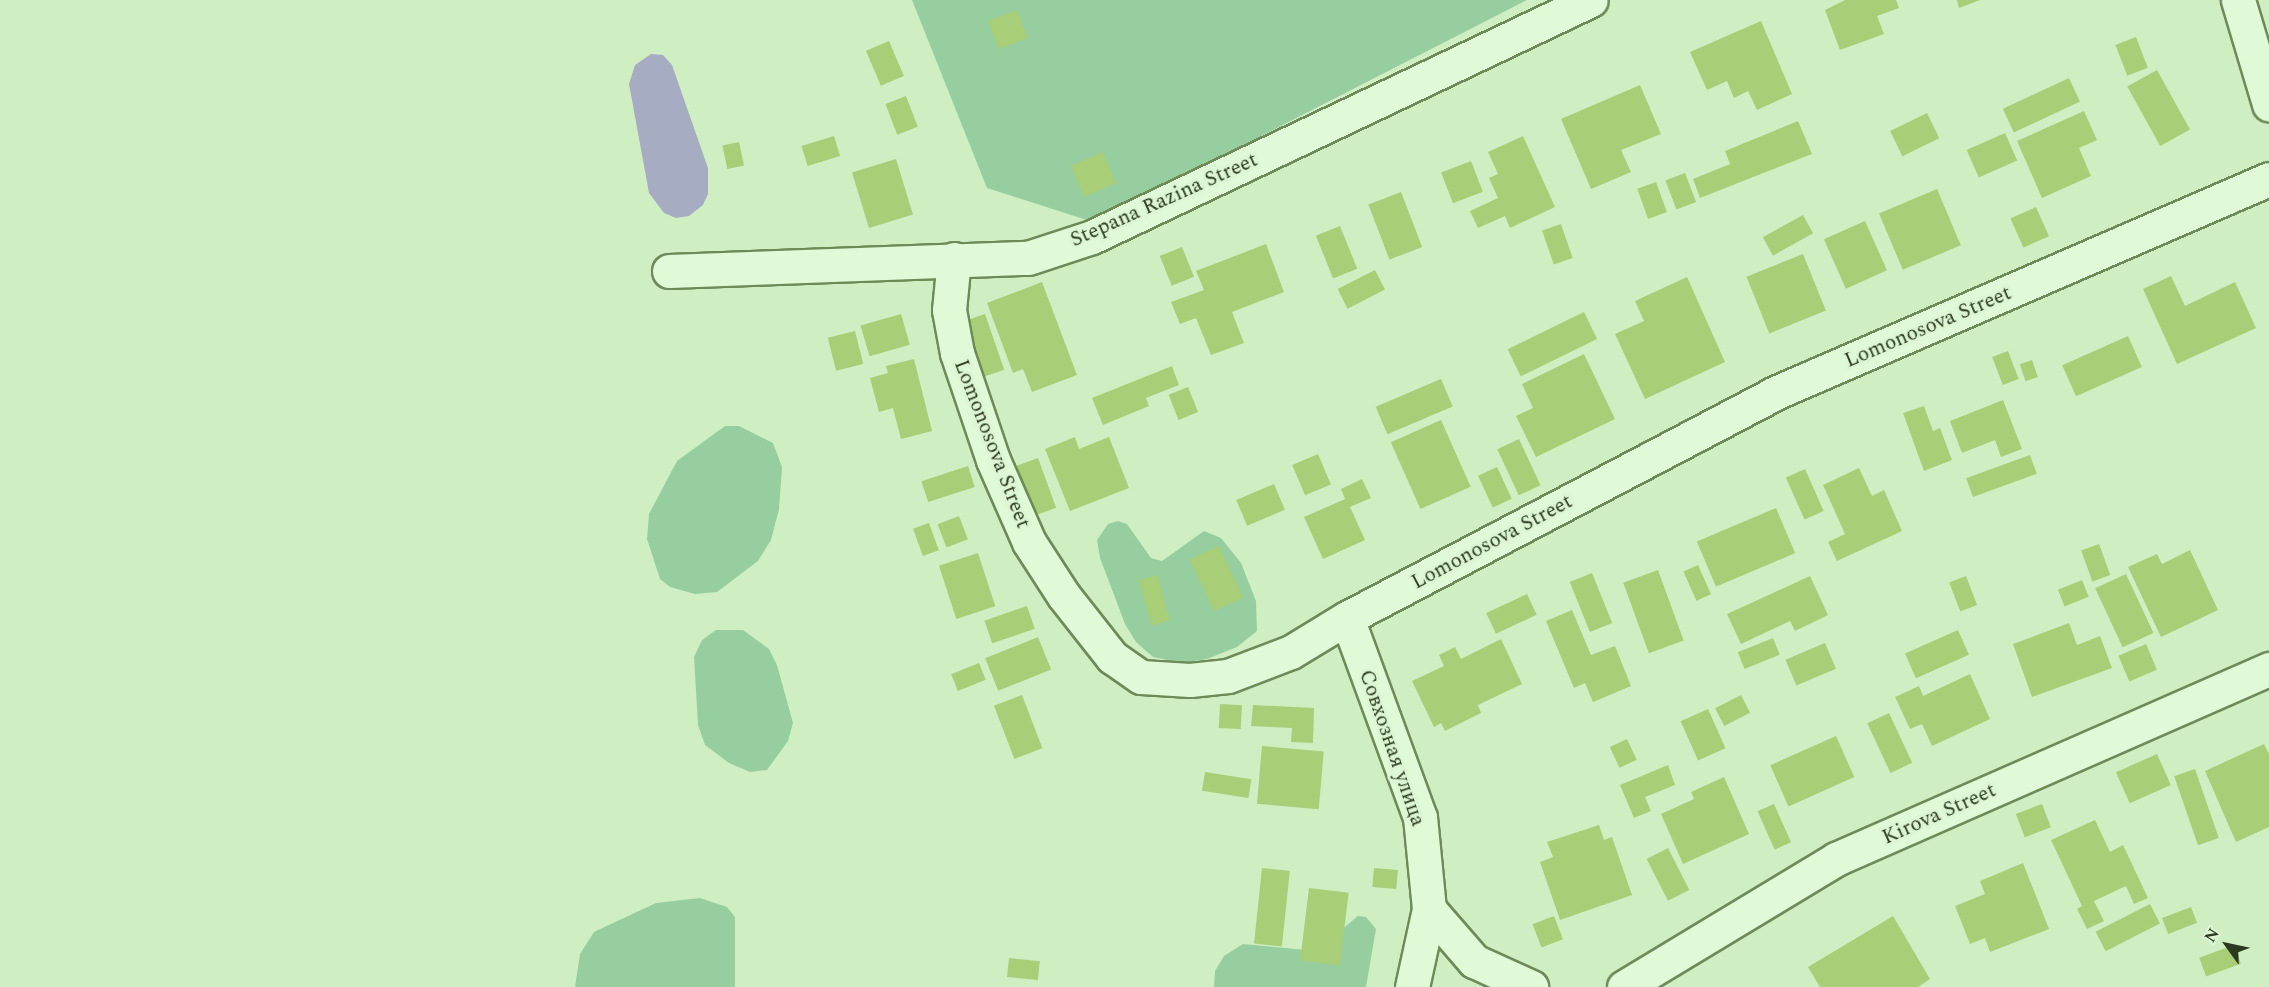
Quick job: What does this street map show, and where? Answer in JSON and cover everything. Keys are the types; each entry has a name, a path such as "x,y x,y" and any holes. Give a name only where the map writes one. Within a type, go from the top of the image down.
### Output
{"street":[{"name":"Stepana Razina Street","path":"669,271 1028,258 1092,237 1591,0"},
{"path":"2238,0 2269,104"},
{"name":"Lomonosova Street","path":"954,259 949,310 957,353 993,460 1029,542 1064,596 1112,657 1141,676 1190,680 1228,676 1291,652 1347,618 1775,393 2269,179"},
{"name":"Совхозная улица","path":"1347,618 1420,817 1429,909 1412,987"},
{"name":"Kirova Street","path":"1624,987 1836,859 2269,669"},
{"path":"1429,909 1474,961 1532,987"}],"green space":[{"path":"912,0 1527,0 1093,222 987,188"},
{"path":"725,426 739,426 773,443 782,467 779,509 771,540 758,561 717,592 695,594 670,587 660,579 647,539 649,514 677,461"},
{"path":"1118,521 1127,524 1151,558 1162,561 1204,531 1221,538 1241,563 1256,601 1257,631 1237,647 1207,659 1182,663 1153,657 1136,642 1125,624 1100,558 1097,540 1108,524"},
{"path":"716,630 743,630 769,649 777,665 793,723 788,741 767,770 750,772 729,763 705,745 698,725 694,657 702,640"},
{"path":"700,898 727,907 735,917 735,987 575,987 580,954 594,932 656,903"},
{"path":"1358,916 1366,917 1376,929 1366,987 1214,987 1215,971 1224,956 1243,944 1306,950 1324,944"}],"water":[{"path":"651,54 663,55 672,65 708,168 708,194 703,205 689,216 676,218 664,213 649,193 629,84 635,65"}],"building":[{"path":"1845,0 1896,0 1899,8 1877,16 1884,34 1840,50 1825,10"},
{"path":"1957,0 1980,0 1959,8"},
{"path":"1017,10 1028,38 999,49 988,21"},
{"path":"1761,21 1792,94 1757,110 1748,91 1734,98 1727,81 1707,90 1690,52"},
{"path":"2136,37 2148,68 2127,76 2115,45"},
{"path":"889,41 904,76 881,86 866,51"},
{"path":"2157,70 2190,129 2160,146 2127,86"},
{"path":"2069,78 2080,102 2014,132 2003,109"},
{"path":"1640,85 1661,134 1621,150 1631,172 1591,189 1561,119"},
{"path":"906,96 918,127 897,135 885,104"},
{"path":"2084,111 2097,140 2079,148 2091,176 2042,198 2017,141"},
{"path":"1927,113 1939,138 1902,156 1890,131"},
{"path":"1798,121 1812,154 1700,198 1693,179 1730,164 1725,151"},
{"path":"2005,133 2017,160 1979,177 1967,150"},
{"path":"834,136 840,156 808,166 801,146"},
{"path":"1523,136 1555,207 1510,228 1505,216 1478,228 1470,211 1498,198 1489,178 1498,174 1488,152"},
{"path":"739,142 744,165 727,169 722,146"},
{"path":"1103,152 1116,183 1084,197 1071,166"},
{"path":"896,159 913,214 869,228 852,172"},
{"path":"1471,161 1483,192 1453,203 1441,172"},
{"path":"1685,173 1696,202 1677,209 1665,181"},
{"path":"1656,182 1667,212 1648,219 1637,189"},
{"path":"1937,189 1961,245 1903,270 1879,214"},
{"path":"1401,192 1422,247 1389,260 1368,205"},
{"path":"2036,207 2049,236 2023,248 2010,218"},
{"path":"1803,215 1813,233 1773,256 1763,237"},
{"path":"1865,221 1887,270 1846,289 1824,239"},
{"path":"1561,224 1573,258 1554,265 1542,231"},
{"path":"1340,226 1357,269 1333,278 1316,236"},
{"path":"1266,244 1284,292 1232,312 1244,343 1211,355 1196,318 1180,324 1171,302 1204,290 1196,271"},
{"path":"1182,247 1194,277 1172,286 1160,256"},
{"path":"1803,254 1826,311 1769,333 1746,277"},
{"path":"1375,270 1385,290 1348,309 1338,289"},
{"path":"2171,276 2185,306 2235,282 2256,328 2177,364 2143,289"},
{"path":"1687,277 1725,362 1645,399 1615,334 1644,321 1635,301"},
{"path":"1042,282 1077,375 1032,392 1023,369 1013,373 987,303"},
{"path":"1584,312 1597,339 1521,376 1508,349"},
{"path":"901,314 910,345 869,356 861,326"},
{"path":"985,314 1004,370 984,377 965,321"},
{"path":"855,331 863,364 836,371 828,338"},
{"path":"2128,336 2142,367 2076,396 2062,365"},
{"path":"2008,351 2019,379 2003,385 1992,357"},
{"path":"1584,354 1615,419 1536,457 1516,416 1533,408 1522,384"},
{"path":"914,359 932,431 901,439 893,408 879,412 870,378 888,373 886,366"},
{"path":"2032,360 2038,377 2026,381 2020,364"},
{"path":"1172,366 1179,385 1146,398 1149,406 1103,425 1092,398"},
{"path":"1441,379 1453,407 1387,434 1376,407"},
{"path":"1188,387 1198,412 1179,420 1169,395"},
{"path":"2003,400 2022,449 2001,457 1995,440 1962,453 1950,421"},
{"path":"1924,406 1933,431 1940,428 1952,460 1924,471 1903,413"},
{"path":"1441,420 1471,487 1420,509 1391,442"},
{"path":"1075,437 1079,449 1109,437 1129,488 1070,511 1045,449"},
{"path":"1519,439 1541,485 1519,495 1497,449"},
{"path":"1318,454 1331,484 1305,495 1292,465"},
{"path":"2030,455 2037,474 1973,497 1966,478"},
{"path":"1038,458 1056,508 1028,518 1010,468"},
{"path":"968,466 975,487 928,502 921,481"},
{"path":"1497,467 1512,499 1493,508 1478,476"},
{"path":"1859,468 1872,496 1884,490 1902,531 1837,561 1828,542 1845,534 1823,485"},
{"path":"1805,469 1824,511 1805,520 1786,478"},
{"path":"1362,479 1371,498 1350,507 1365,540 1323,559 1304,517 1345,499 1341,489"},
{"path":"1274,484 1285,510 1247,526 1236,500"},
{"path":"1776,508 1795,553 1716,587 1697,542"},
{"path":"959,516 968,539 946,548 938,524"},
{"path":"929,523 939,550 923,556 913,529"},
{"path":"2099,544 2110,575 2092,582 2081,550"},
{"path":"1219,546 1243,598 1214,611 1190,560"},
{"path":"2190,550 2218,610 2161,637 2128,567 2157,554 2162,564"},
{"path":"978,553 995,606 956,619 939,566"},
{"path":"1698,565 1711,594 1696,601 1683,572"},
{"path":"1658,570 1684,640 1649,653 1623,583"},
{"path":"1592,573 1612,623 1590,632 1570,582"},
{"path":"2126,574 2153,633 2123,647 2095,588"},
{"path":"1157,575 1170,620 1152,625 1139,580"},
{"path":"1810,576 1828,615 1795,631 1790,621 1741,644 1727,614"},
{"path":"1966,576 1977,605 1960,611 1949,582"},
{"path":"2082,580 2089,597 2065,606 2058,590"},
{"path":"1527,594 1537,615 1496,634 1486,613"},
{"path":"1027,606 1035,629 992,643 984,621"},
{"path":"1572,610 1591,655 1615,646 1631,686 1593,702 1585,683 1574,688 1546,621"},
{"path":"2069,623 2077,645 2100,636 2112,668 2032,697 2013,644"},
{"path":"1958,630 1969,655 1916,678 1905,654"},
{"path":"1038,637 1051,669 998,691 985,658"},
{"path":"1773,638 1780,655 1745,669 1738,652"},
{"path":"1501,639 1522,684 1478,705 1481,713 1445,731 1441,723 1434,727 1412,681 1444,666 1439,655 1455,647 1461,659"},
{"path":"1825,643 1836,669 1796,686 1785,660"},
{"path":"2146,644 2157,670 2129,681 2118,656"},
{"path":"979,663 986,680 958,691 951,674"},
{"path":"1970,674 1990,719 1932,746 1922,724 1910,729 1895,697 1919,686 1923,696"},
{"path":"1022,695 1042,748 1014,759 994,706"},
{"path":"1741,695 1750,713 1724,726 1715,708"},
{"path":"1220,704 1242,705 1241,729 1219,728"},
{"path":"1253,705 1314,708 1313,743 1291,742 1292,728 1251,726"},
{"path":"1708,709 1725,748 1698,760 1681,721"},
{"path":"1889,713 1912,763 1890,773 1867,723"},
{"path":"1836,736 1854,777 1789,806 1770,765"},
{"path":"1627,739 1637,760 1620,768 1610,747"},
{"path":"2264,744 2269,754 2269,827 2236,842 2205,771"},
{"path":"1262,746 1324,751 1319,809 1257,804"},
{"path":"2157,754 2171,785 2130,803 2116,772"},
{"path":"1668,765 1675,785 1645,797 1651,811 1634,818 1620,785"},
{"path":"2195,769 2219,838 2198,845 2174,776"},
{"path":"1205,772 1251,779 1248,798 1202,791"},
{"path":"1724,777 1749,834 1683,864 1661,814 1694,799 1691,792"},
{"path":"1774,804 1791,842 1775,850 1758,811"},
{"path":"2042,804 2051,827 2025,837 2016,814"},
{"path":"2095,820 2110,852 2123,845 2148,898 2134,904 2126,886 2094,901 2104,921 2087,929 2077,909 2082,906 2051,840"},
{"path":"1599,825 1604,840 1612,837 1632,895 1560,920 1540,862 1553,857 1547,842"},
{"path":"1668,848 1689,890 1668,901 1647,859"},
{"path":"2023,863 2049,929 1990,952 1985,938 1970,944 1955,906 1985,894 1980,881"},
{"path":"1262,868 1290,871 1282,947 1254,944"},
{"path":"1374,868 1398,870 1396,889 1372,887"},
{"path":"1309,888 1349,893 1340,965 1300,960"},
{"path":"2150,904 2160,924 2106,951 2096,932"},
{"path":"2191,907 2197,923 2168,934 2162,918"},
{"path":"1554,916 1563,939 1541,948 1533,924"},
{"path":"1893,916 1930,979 1918,987 1820,987 1808,967"},
{"path":"2234,945 2241,964 2206,976 2199,958"},
{"path":"1009,958 1040,961 1038,980 1007,977"}]}
